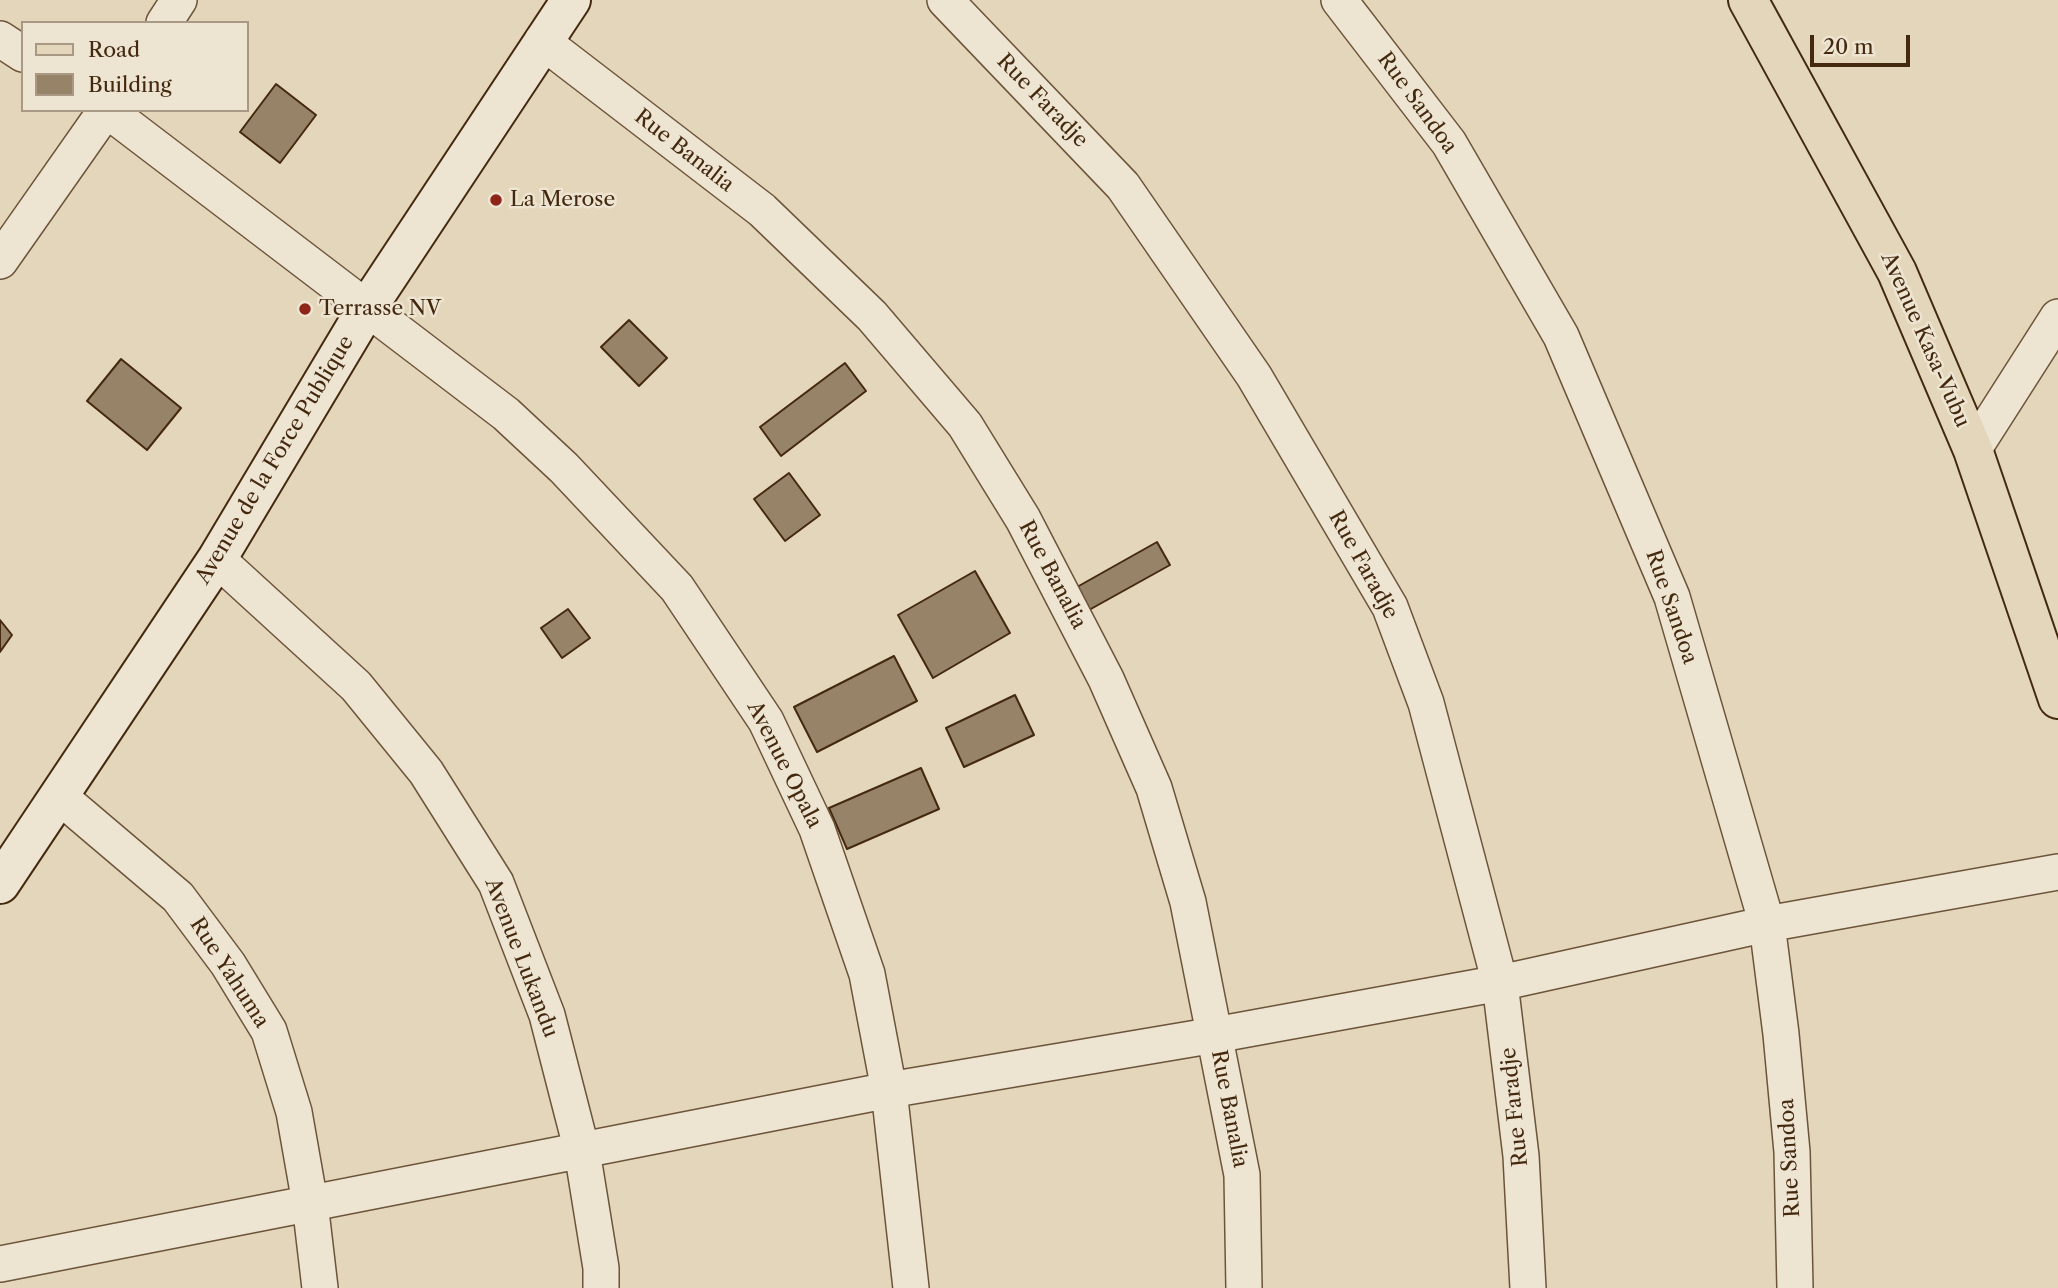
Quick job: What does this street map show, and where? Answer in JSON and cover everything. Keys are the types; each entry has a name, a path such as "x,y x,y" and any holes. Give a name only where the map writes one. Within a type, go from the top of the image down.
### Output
{"main road":[{"name":"Avenue Kasa-Vubu","path":"1748,0 1897,272 1973,450 2058,699"}],"street":[{"path":"165,21 179,0"},
{"name":"Avenue de la Force Publique","path":"0,884 217,559 368,308 571,0"},
{"name":"Rue Faradje","path":"946,0 1124,186 1254,376 1390,607 1426,703 1500,983 1521,1156 1528,1288"},
{"name":"Rue Sandoa","path":"1339,0 1448,143 1561,336 1672,597 1767,924 1792,1152 1796,1288"},
{"path":"0,39 21,53"},
{"name":"Rue Banalia","path":"542,41 762,211 872,316 965,425 1023,519 1106,679 1154,788 1188,902 1242,1175 1244,1288"},
{"path":"0,261 105,112"},
{"name":"Avenue Opala","path":"109,112 506,414 564,468 677,588 766,721 817,829 867,974 890,1090 911,1288"},
{"path":"1973,450 2058,317"},
{"name":"Avenue Lukandu","path":"217,559 356,686 426,772 496,883 547,1015 582,1151 601,1268 601,1288"},
{"name":"Rue Yahuma","path":"59,796 178,897 228,964 269,1031 294,1112 310,1203 320,1288"},
{"path":"0,1264 890,1090 1500,983 1767,924 2058,872"}],"building":[{"path":"276,84 316,115 280,163 240,132"},
{"path":"629,320 667,358 639,386 601,347"},
{"path":"121,359 181,408 147,450 87,401"},
{"path":"845,363 866,391 781,456 760,427"},
{"path":"789,473 820,515 785,541 754,499"},
{"path":"1157,542 1170,565 1089,610 1077,587"},
{"path":"975,571 1010,633 933,678 898,615"},
{"path":"568,609 590,638 562,658 541,628"},
{"path":"0,620 12,635 0,652"},
{"path":"894,656 917,701 817,752 794,707"},
{"path":"1015,695 1034,735 964,767 946,728"},
{"path":"921,768 939,809 847,849 829,808"}],"place":[{"name":"La Merose","path":"496,200"},
{"name":"Terrasse NV","path":"305,309"}]}
